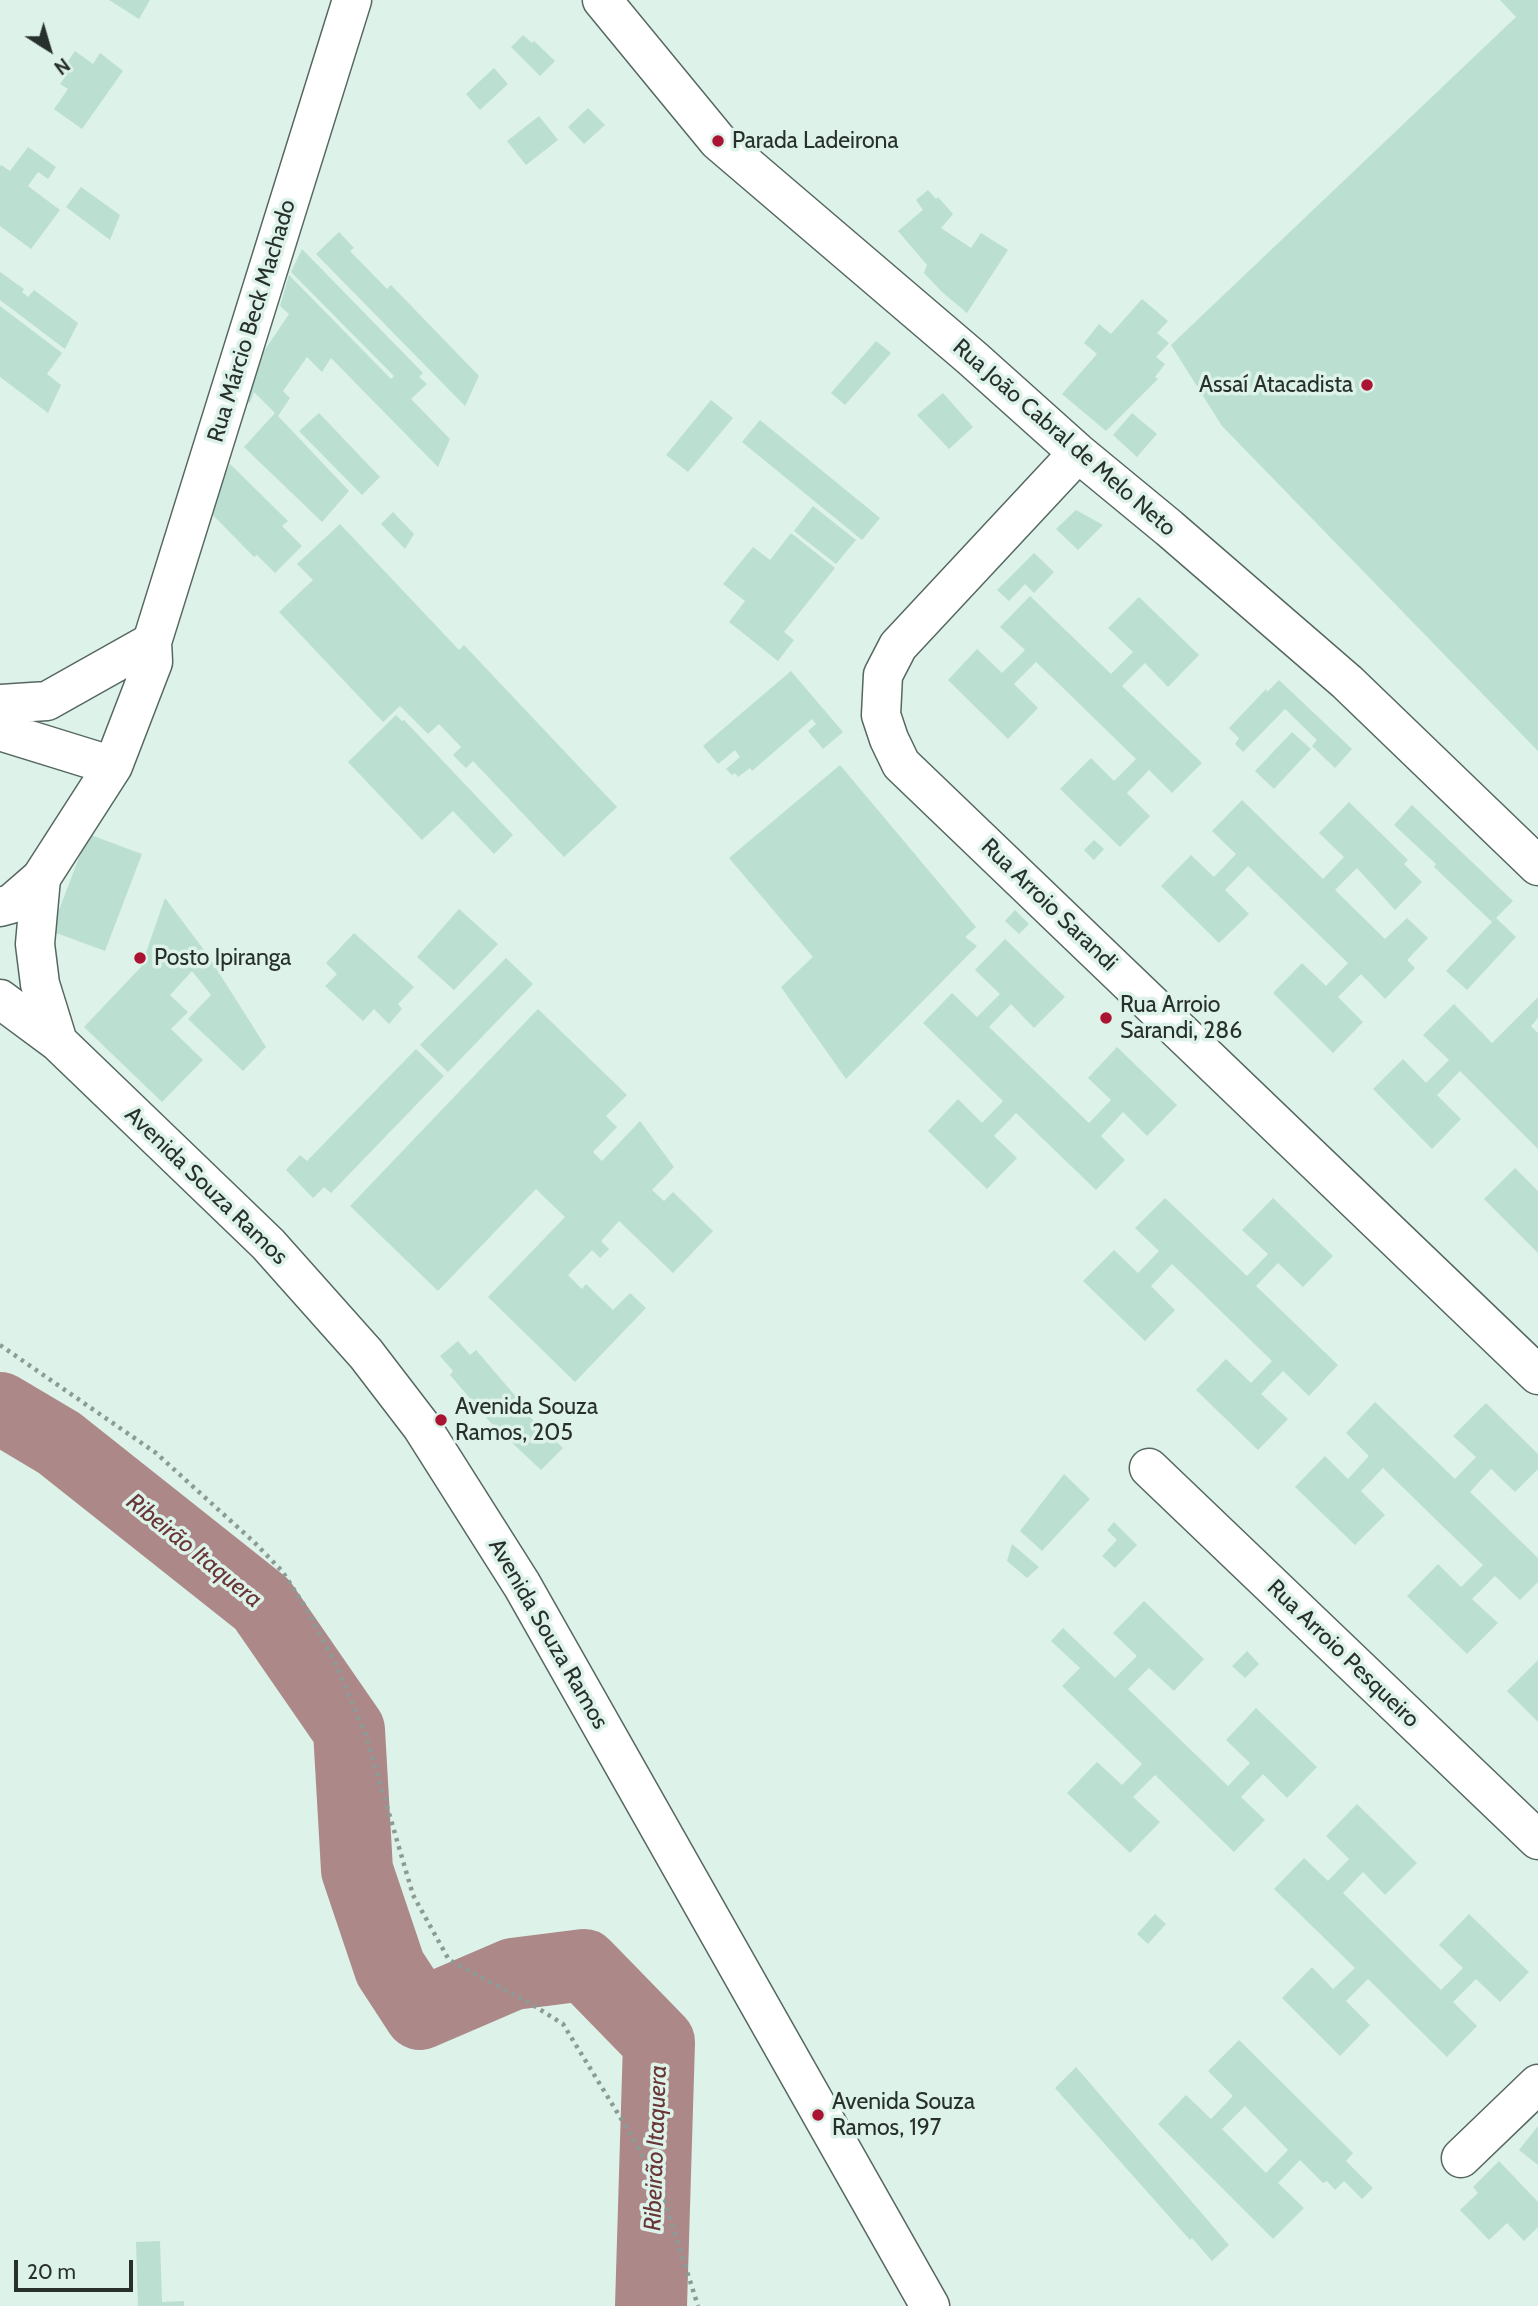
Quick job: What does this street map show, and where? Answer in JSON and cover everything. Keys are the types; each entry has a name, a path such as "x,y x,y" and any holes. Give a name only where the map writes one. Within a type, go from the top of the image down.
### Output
{"street":[{"name":"Rua Márcio Beck Machado","path":"113,766 153,662 152,642 352,0"},
{"name":"Rua João Cabral de Melo Neto","path":"602,0 718,141 972,358 1077,453 1169,528 1347,682 1538,866"},
{"name":"Rua Arroio Sarandi","path":"1077,453 898,646 883,675 881,715 901,764 1538,1374"},
{"path":"0,704 47,701 152,642"},
{"path":"0,731 113,766"},
{"name":"Avenida Souza Ramos","path":"0,907 11,904 41,878 113,766"},
{"name":"Avenida Souza Ramos","path":"41,878 35,944 40,984 58,1042"},
{"name":"Avenida Souza Ramos","path":"0,999 58,1042 268,1244 366,1354 422,1427 522,1585 930,2306"},
{"name":"Rua Arroio Pesqueiro","path":"1149,1468 1538,1840"},
{"path":"1461,2158 1538,2084"}],"path":[{"path":"0,1345 156,1453 254,1542 282,1572 304,1605 334,1660 366,1735 413,1895 449,1961 528,2002 563,2024 633,2138 662,2193 698,2306"}],"building":[{"path":"109,0 150,0 139,19"},
{"name":"Assaí Atacadista","path":"1500,0 1538,0 1538,751 1222,426 1171,345 1516,17"},
{"path":"523,35 532,43 534,41 555,61 540,76 511,47"},
{"path":"75,51 93,64 100,53 123,71 82,129 54,109 68,89 60,84 67,74 62,70"},
{"path":"494,68 508,84 480,110 466,94"},
{"path":"588,108 605,125 584,144 568,127"},
{"path":"539,116 558,140 526,165 507,141"},
{"path":"28,147 56,167 48,179 38,172 28,186 60,210 31,249 0,226 0,167 1,165 10,171"},
{"path":"81,187 120,215 110,240 66,207"},
{"path":"928,190 953,214 941,228 971,248 981,233 1008,250 967,313 924,273 927,265 898,231 923,210 916,200"},
{"path":"339,232 354,248 350,251 387,289 391,285 479,376 465,406 316,254"},
{"path":"302,249 423,373 419,377 427,384 411,399 450,439 438,467 331,358 322,372 307,357 283,391 290,398 278,416 349,491 322,522 244,447 275,413 254,392 250,403 238,399 244,381 289,314 280,306 289,275 391,379 394,376 291,272"},
{"path":"0,272 24,289 22,292 28,297 34,290 78,323 65,349 0,300"},
{"path":"1142,299 1168,321 1157,333 1169,343 1156,357 1165,364 1155,377 1158,379 1106,431 1062,394 1097,354 1084,343 1099,324 1111,334"},
{"path":"0,306 62,353 47,374 61,385 48,413 0,377"},
{"path":"876,341 891,353 845,405 831,393"},
{"path":"943,393 973,427 949,449 917,415"},
{"path":"711,400 733,418 688,472 666,455"},
{"path":"319,413 380,477 362,495 299,431"},
{"path":"1132,413 1157,434 1137,457 1113,435"},
{"path":"760,420 880,518 862,540 742,442"},
{"path":"230,464 288,521 282,526 302,546 275,573 257,555 254,557 206,508"},
{"path":"813,506 856,540 836,564 794,531"},
{"path":"1076,510 1103,525 1078,550 1056,529"},
{"path":"393,512 414,534 405,549 381,524"},
{"path":"340,524 459,650 464,645 617,807 564,857 473,761 466,768 453,755 461,747 439,724 428,734 400,706 383,722 279,612 313,580 297,564"},
{"path":"791,533 835,568 784,632 794,640 778,661 729,622 745,601 723,584 753,547 770,560"},
{"path":"1034,553 1054,572 1034,593 1025,584 1009,601 997,590"},
{"path":"1030,596 1111,674 1133,652 1108,628 1139,597 1199,655 1168,687 1145,663 1122,686 1202,763 1172,793 1149,770 1127,793 1150,816 1120,847 1060,789 1091,758 1114,781 1136,759 1058,683 1036,662 1014,684 1038,708 1008,739 948,680 977,649 1002,673 1025,650 1000,627"},
{"path":"791,671 843,732 823,749 808,731 816,724 812,719 752,771 750,768 738,777 735,773 732,775 726,769 740,757 735,750 718,764 703,746"},
{"path":"1279,680 1352,749 1335,768 1312,746 1317,740 1285,709 1243,752 1235,744 1239,738 1229,728 1266,689 1267,692"},
{"path":"396,715 404,720 513,835 494,854 453,811 422,840 348,762"},
{"path":"1292,732 1311,749 1274,789 1255,771"},
{"path":"840,765 976,927 965,937 977,946 846,1079 781,987 813,957 729,858"},
{"path":"1242,800 1323,879 1344,857 1319,833 1349,802 1408,860 1404,864 1422,882 1395,910 1357,868 1335,890 1385,939 1407,918 1428,938 1407,960 1415,968 1385,999 1361,974 1338,997 1363,1022 1333,1053 1273,993 1302,963 1326,986 1348,963 1248,866 1225,890 1249,914 1219,943 1161,886 1191,855 1214,877 1236,854 1212,831"},
{"path":"1412,805 1513,901 1496,918 1516,937 1467,990 1446,971 1492,922 1394,825"},
{"path":"88,834 142,854 105,951 51,931"},
{"path":"1094,840 1104,849 1094,860 1084,850"},
{"path":"165,898 207,954 266,1047 243,1071 188,1019 211,995 192,971 170,995 188,1012 171,1029 203,1060 162,1102 84,1027 141,967"},
{"path":"459,909 498,944 454,990 417,957"},
{"path":"1015,910 1029,924 1019,934 1005,921"},
{"path":"354,933 414,987 398,1004 402,1009 389,1024 374,1009 363,1021 325,986 337,974 326,963"},
{"path":"1005,939 1065,997 1034,1028 1011,1004 989,1027 1089,1123 1111,1100 1088,1078 1117,1047 1177,1105 1147,1136 1123,1112 1101,1136 1125,1160 1096,1190 1016,1113 994,1136 1017,1158 987,1189 928,1131 958,1099 982,1123 1003,1101 923,1023 952,993 977,1017 1000,994 975,970"},
{"path":"506,958 533,984 448,1072 420,1045"},
{"path":"1538,997 1538,1018 1531,1026 1538,1033 1538,1149 1460,1071 1437,1095 1461,1119 1432,1149 1373,1089 1403,1059 1426,1083 1449,1060 1423,1035 1454,1004 1492,1043"},
{"path":"538,1009 627,1095 606,1116 617,1127 593,1152 602,1161 640,1121 674,1167 652,1190 664,1201 673,1192 713,1231 673,1273 619,1221 601,1241 609,1249 600,1258 592,1250 568,1275 582,1289 586,1284 613,1310 630,1293 646,1308 575,1382 488,1297 565,1217 536,1189 438,1291 350,1206"},
{"path":"416,1049 444,1076 331,1193 324,1187 313,1198 286,1170 300,1155 307,1161"},
{"path":"1515,1168 1538,1191 1538,1253 1484,1199"},
{"path":"1165,1198 1247,1276 1268,1254 1242,1230 1273,1198 1333,1256 1303,1287 1278,1263 1256,1286 1338,1365 1309,1396 1283,1371 1261,1394 1288,1419 1258,1450 1196,1390 1226,1359 1251,1383 1272,1361 1194,1285 1172,1264 1151,1286 1175,1310 1145,1341 1083,1281 1114,1250 1138,1273 1159,1251 1135,1228"},
{"path":"458,1341 470,1355 476,1350 518,1399 514,1402 563,1448 541,1470 490,1422 450,1375 453,1371 440,1356"},
{"path":"1375,1402 1455,1479 1476,1457 1453,1436 1486,1403 1538,1454 1538,1469 1515,1492 1491,1469 1470,1492 1538,1558 1538,1582 1520,1600 1495,1576 1472,1599 1498,1623 1467,1654 1407,1596 1438,1564 1461,1587 1483,1565 1383,1468 1361,1491 1385,1515 1355,1545 1295,1487 1325,1456 1348,1479 1369,1456 1346,1433"},
{"path":"1064,1474 1090,1499 1042,1551 1020,1531"},
{"path":"1114,1522 1137,1545 1115,1568 1102,1556 1117,1540 1107,1530"},
{"path":"1012,1544 1039,1567 1027,1578 1007,1561"},
{"path":"1144,1601 1204,1659 1174,1691 1149,1668 1128,1689 1228,1786 1250,1763 1226,1740 1256,1708 1317,1767 1287,1798 1263,1774 1241,1797 1265,1820 1234,1852 1155,1775 1133,1797 1160,1822 1130,1853 1067,1793 1097,1762 1122,1785 1142,1764 1062,1686 1080,1668 1051,1641 1063,1628 1115,1678 1137,1656 1113,1633"},
{"path":"1247,1651 1259,1664 1245,1678 1232,1666"},
{"path":"1538,1660 1538,1722 1507,1691"},
{"path":"1357,1804 1417,1863 1385,1895 1363,1872 1343,1893 1441,1990 1463,1968 1439,1945 1469,1914 1529,1972 1500,2002 1476,1979 1453,2002 1477,2026 1447,2057 1368,1979 1346,2001 1370,2025 1340,2056 1282,1998 1312,1967 1333,1989 1355,1968 1274,1889 1304,1858 1328,1881 1349,1859 1326,1836"},
{"path":"1155,1914 1166,1924 1148,1944 1137,1934"},
{"path":"1239,2040 1353,2153 1346,2161 1373,2188 1362,2199 1344,2181 1335,2190 1327,2181 1323,2183 1300,2160 1278,2183 1304,2208 1273,2239 1158,2124 1186,2095 1211,2119 1233,2096 1208,2071","holes":["1245,2106 1288,2150 1266,2173 1222,2129"]},
{"path":"1076,2067 1229,2245 1212,2261 1192,2238 1190,2240 1055,2088"},
{"path":"1538,2126 1538,2165 1519,2150"},
{"path":"1499,2161 1538,2202 1538,2227 1524,2241 1507,2223 1489,2240 1460,2210 1478,2193 1473,2187"},
{"path":"160,2241 162,2302 184,2301 184,2306 138,2306 136,2242"}],"waterway":[{"name":"Ribeirão Itaquera","path":"0,1408 59,1443 262,1604 349,1730 357,1870 390,1968 420,2014 513,1974 584,1965 659,2042 651,2306"}],"place":[{"name":"Parada Ladeirona","path":"718,141"},
{"name":"Assaí Atacadista","path":"1367,385"},
{"name":"Posto Ipiranga","path":"140,958"},
{"name":"Rua Arroio Sarandi, 286","path":"1106,1018"},
{"name":"Avenida Souza Ramos, 205","path":"441,1420"},
{"name":"Avenida Souza Ramos, 197","path":"818,2115"}]}
